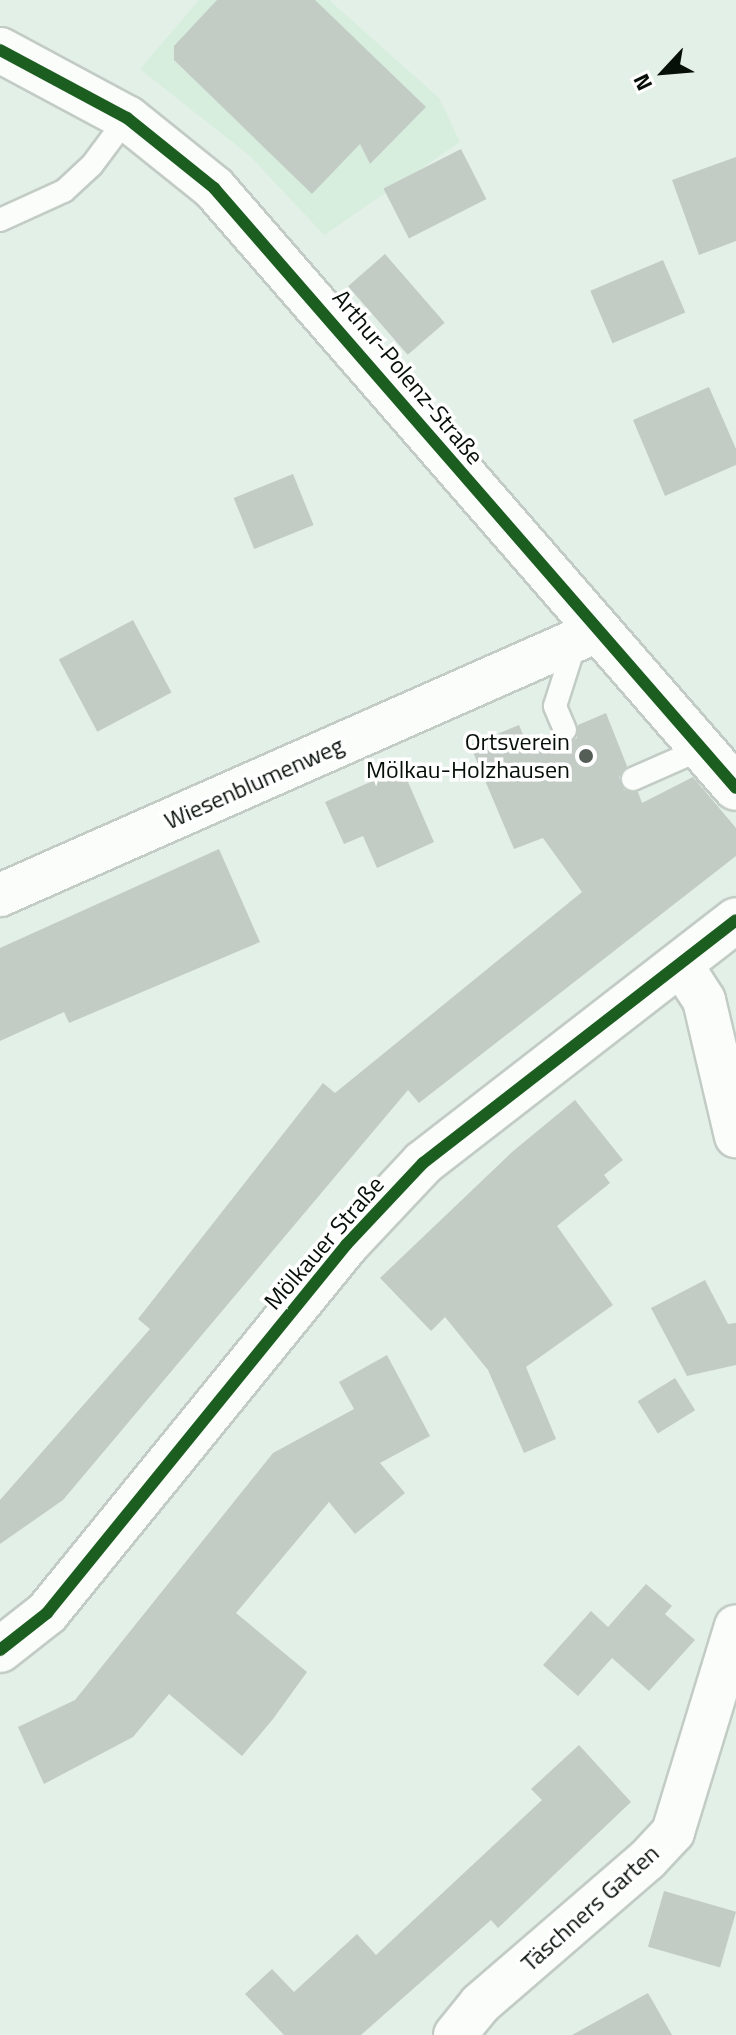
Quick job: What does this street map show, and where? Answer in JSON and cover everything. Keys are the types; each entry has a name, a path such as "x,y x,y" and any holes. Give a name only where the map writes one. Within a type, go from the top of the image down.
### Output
{"street":[{"name":"Arthur-Polenz-Straße","path":"0,50 127,118 214,188 263,242 586,636 701,749 736,788"},
{"name":"Wiesenblumenweg","path":"0,895 586,636"},
{"name":"Mölkauer Straße","path":"0,1650 47,1613 346,1245 423,1163 682,966 736,920"},
{"path":"682,966 704,1000 736,1136"},
{"name":"Täschners Garten","path":"456,2034 480,2004 647,1860 673,1832 736,1626"}],"lane":[{"path":"0,220 64,191 92,165 127,118"},
{"path":"565,730 555,706 586,636"},
{"path":"633,779 701,749"}],"shaded area":[{"path":"199,0 329,0 439,98 460,142 324,235 250,156 140,69"}],"building":[{"path":"217,0 315,0 426,107 370,164 360,144 312,194 174,60 174,46"},
{"path":"461,149 486,199 409,238 383,188"},
{"path":"736,157 736,241 699,255 672,180"},
{"path":"385,254 445,323 408,355 348,286"},
{"path":"663,260 685,312 613,343 590,291"},
{"path":"709,387 736,449 736,465 665,496 633,420"},
{"path":"293,474 314,525 254,549 234,498"},
{"path":"133,620 171,692 97,732 59,659"},
{"path":"606,713 627,766 619,777 624,790 638,792 642,803 693,777 736,828 736,856 419,1103 408,1090 63,1500 0,1544 0,1500 150,1329 138,1319 323,1083 335,1093 582,892 543,838 514,849 470,745 519,725 528,746 552,736 570,743 577,738 578,725"},
{"path":"402,768 434,842 377,868 363,836 344,844 325,802"},
{"path":"219,849 260,942 69,1023 64,1012 0,1041 0,948"},
{"path":"575,1100 623,1160 604,1175 610,1183 557,1226 613,1305 526,1367 556,1439 524,1453 488,1370 445,1317 431,1331 380,1278 512,1152"},
{"path":"705,1280 728,1324 736,1323 736,1365 687,1376 651,1308"},
{"path":"387,1355 430,1436 380,1463 405,1493 355,1534 329,1502 236,1613 307,1672 273,1719 242,1756 169,1694 133,1737 44,1784 18,1727 75,1700 273,1453 354,1409 339,1382"},
{"path":"675,1378 695,1410 658,1434 638,1401"},
{"path":"646,1584 672,1606 665,1614 695,1640 649,1691 612,1658 578,1696 543,1665 591,1611 608,1627"},
{"path":"579,1745 631,1802 498,1928 491,1920 361,2035 284,2035 245,1994 272,1969 294,1992 357,1934 376,1955 542,1800 531,1789"},
{"path":"664,1891 736,1912 720,1967 648,1947"},
{"path":"648,1993 672,2035 572,2035"}],"cycle path":[{"path":"0,50 127,118 214,188 736,788"},
{"path":"0,1650 47,1613 346,1245 423,1163 736,920"}],"place":[{"name":"Ortsverein Mölkau-Holzhausen","path":"586,756"}]}
